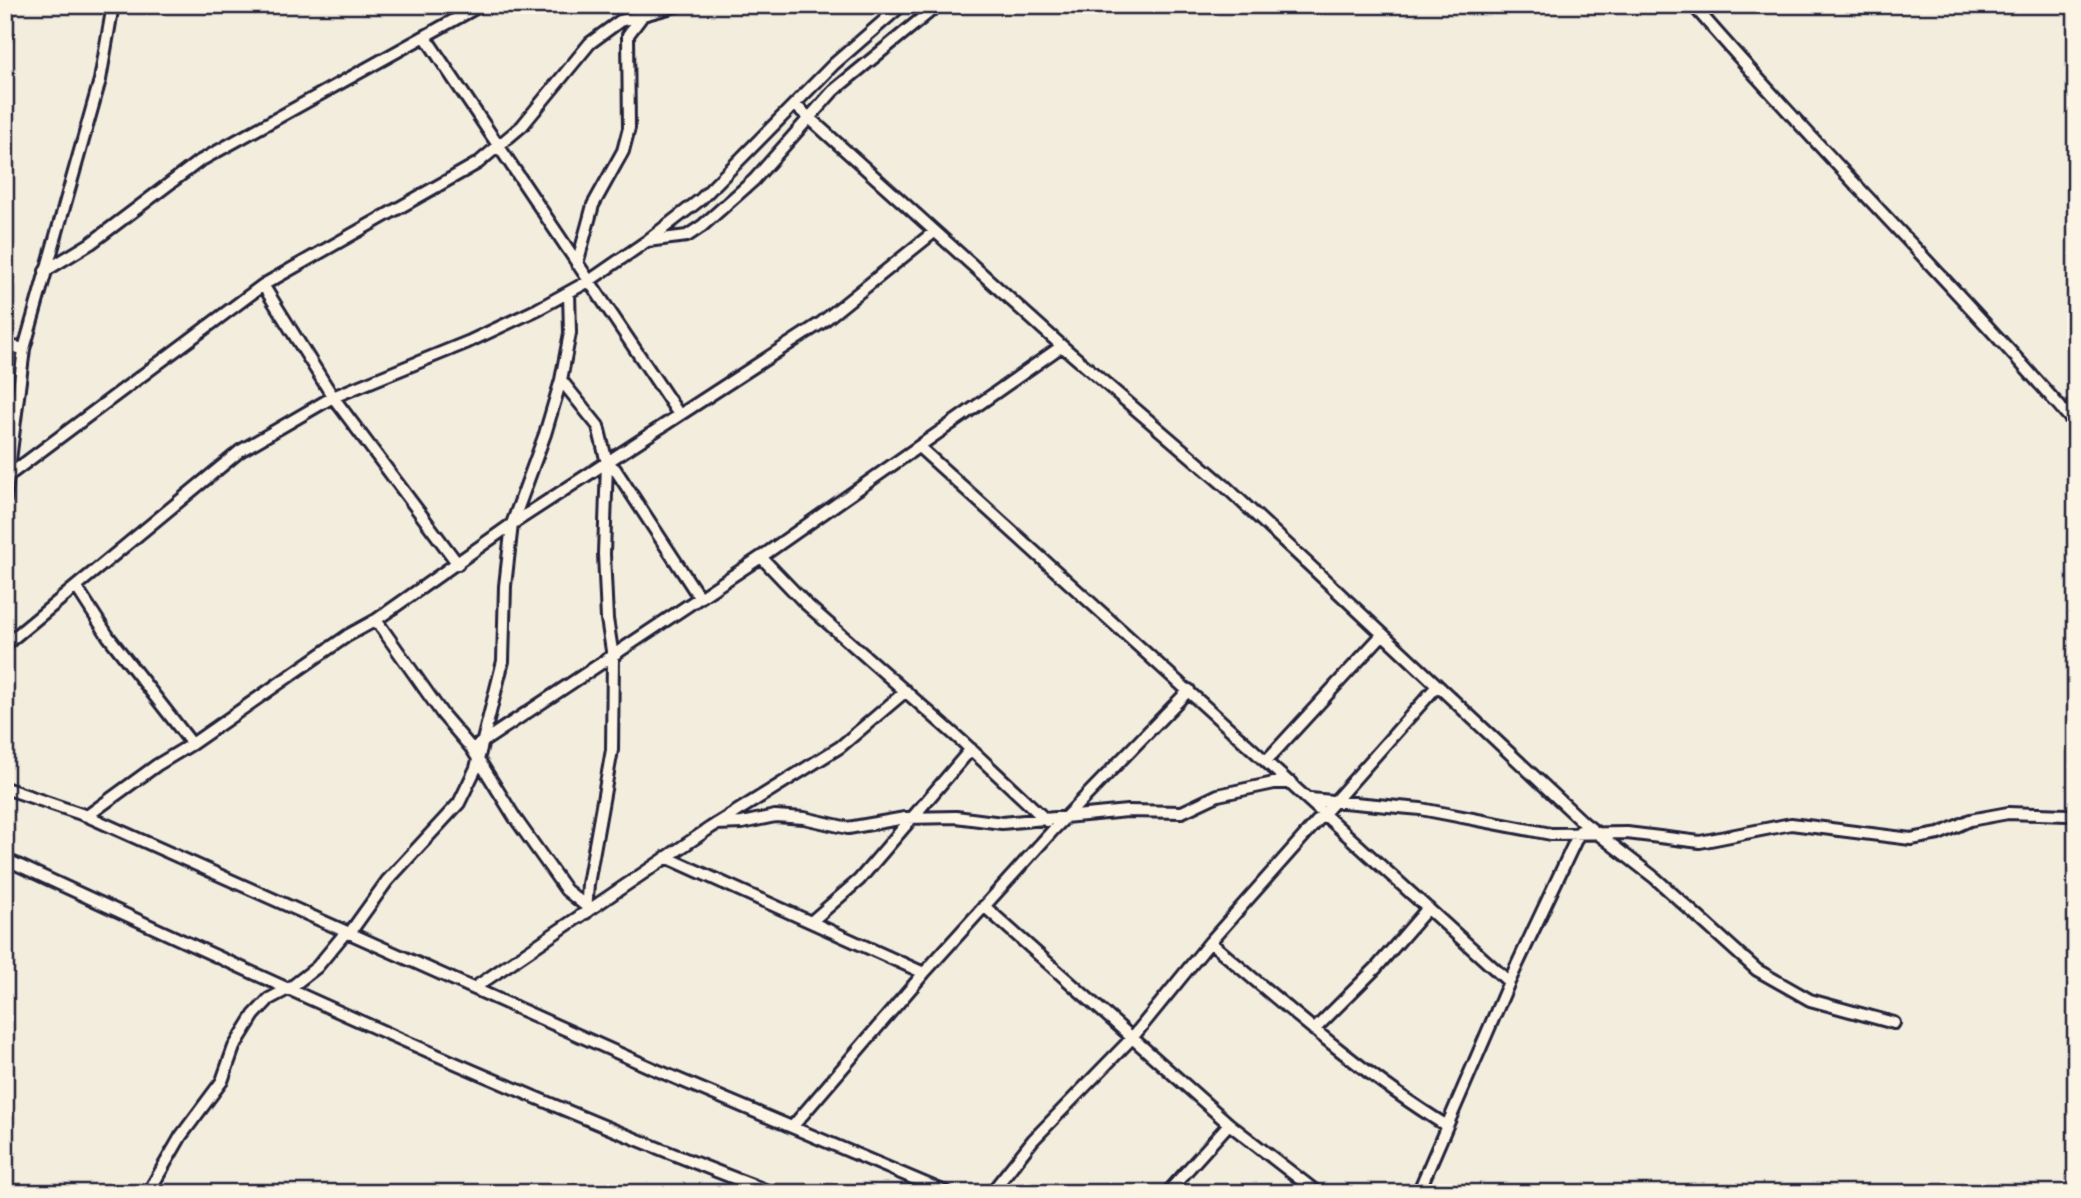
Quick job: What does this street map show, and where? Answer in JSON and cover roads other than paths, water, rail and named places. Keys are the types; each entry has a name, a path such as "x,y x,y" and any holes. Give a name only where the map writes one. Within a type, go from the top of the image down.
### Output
{"street":[{"path":"5,500 24,349 100,80 113,5"},
{"path":"46,271 91,243 198,162 481,5"},
{"path":"9,475 263,285 445,184 498,147 522,125 590,43 620,21 646,10 680,5"},
{"path":"5,645 240,451 332,397 468,342 569,292 647,241 701,199 834,64 902,5"},
{"path":"647,241 687,236 702,226 754,180 856,70 938,5"},
{"path":"1693,5 1803,130 2018,358 2076,425"},
{"path":"577,264 593,205 625,142 631,99 628,39 646,10"},
{"path":"426,37 678,413"},
{"path":"796,105 1062,346 1225,486 1584,823 1666,887 1757,970 1781,986 1810,1000 1894,1023"},
{"path":"87,817 157,765 192,744 347,636 376,620 512,524 678,413 821,323 934,232"},
{"path":"263,285 332,397 458,564"},
{"path":"148,1193 181,1136 222,1082 242,1033 269,999 290,988 317,967 348,933 387,881 459,803 478,760 503,661 505,586 512,524 545,434 561,380 570,333 569,292"},
{"path":"5,345 24,349"},
{"path":"471,749 761,557 1062,346"},
{"path":"561,380 598,426 607,463 604,554 607,619 613,657 612,750 586,910"},
{"path":"919,447 1509,982"},
{"path":"607,463 615,469 699,597"},
{"path":"761,557 805,603 971,749 1055,828"},
{"path":"77,588 108,636 192,744"},
{"path":"376,620 430,697 471,749 566,890 586,910"},
{"path":"1267,760 1382,635"},
{"path":"991,1193 1032,1140 1132,1038 1210,942 1437,686"},
{"path":"793,1126 924,972 1055,828 1189,690"},
{"path":"474,988 716,824 840,747 906,691"},
{"path":"812,921 859,880 971,749"},
{"path":"716,824 742,823 775,816 804,818 848,828 914,818 956,817 1002,823 1126,811 1182,812 1218,795 1274,783 1292,783"},
{"path":"5,788 87,817 654,1069 948,1193"},
{"path":"1310,799 1421,809 1551,834 1627,833 1708,842 1791,824 1910,839 1939,834 1970,820 2008,813 2067,815"},
{"path":"1418,1193 1509,982 1584,823"},
{"path":"666,857 924,972"},
{"path":"5,859 556,1106 773,1193"},
{"path":"984,906 1229,1124 1318,1193"},
{"path":"1314,1030 1376,968 1428,908"},
{"path":"1210,942 1389,1090 1447,1126"},
{"path":"1167,1193 1229,1124"}]}
